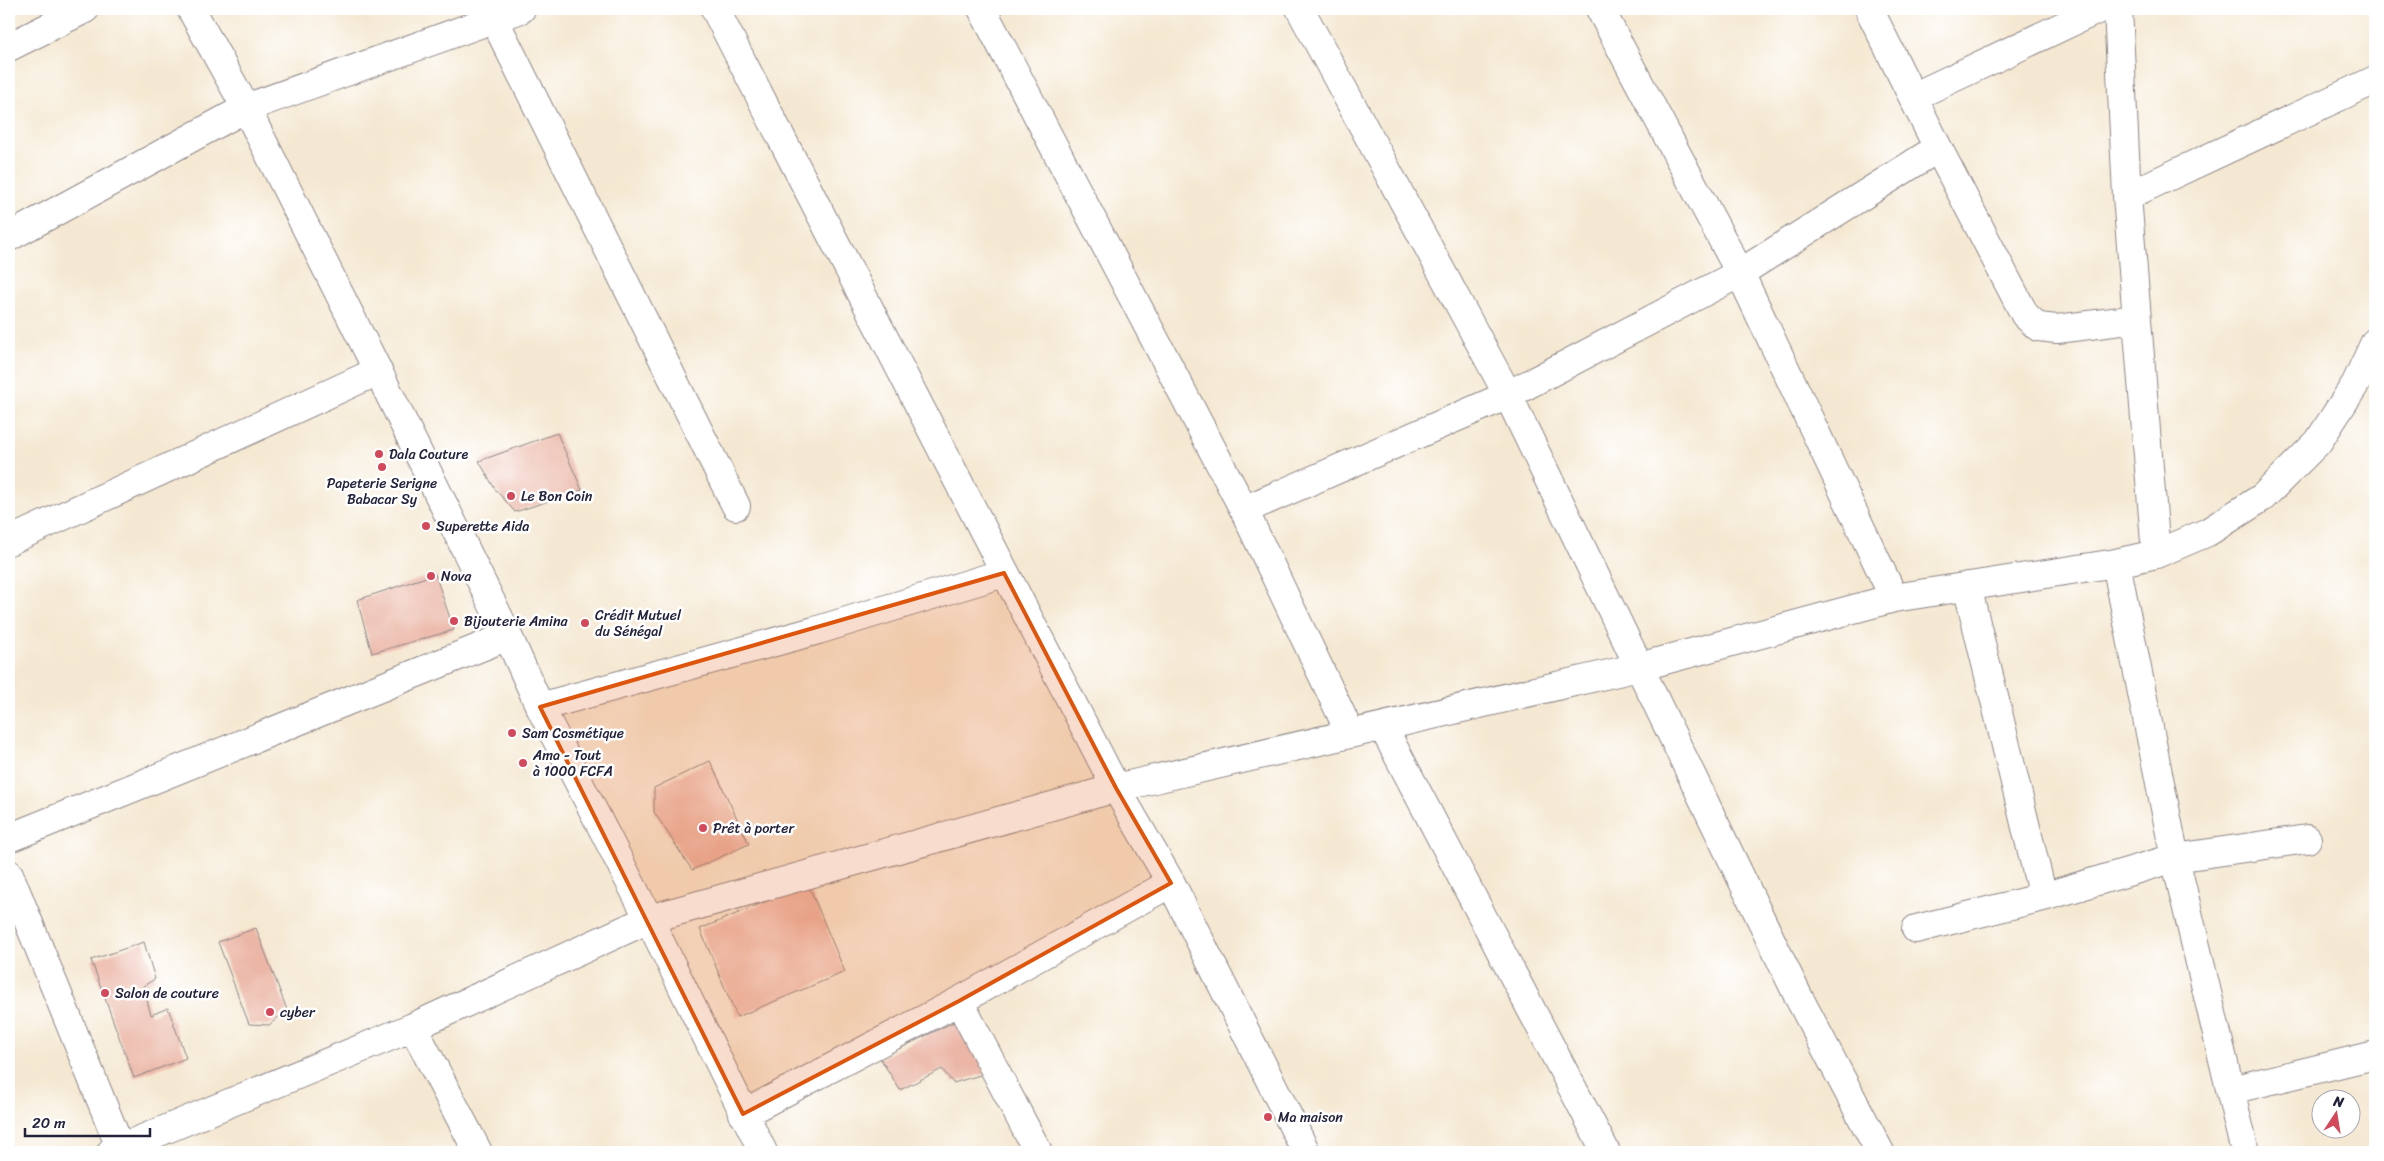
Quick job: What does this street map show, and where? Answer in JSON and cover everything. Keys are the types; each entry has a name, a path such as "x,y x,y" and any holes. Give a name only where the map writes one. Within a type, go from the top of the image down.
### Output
{"street":[{"path":"9,47 85,9"},
{"path":"191,9 246,108 378,371 508,636 540,707 649,919 763,1152"},
{"path":"9,237 246,108 521,9"},
{"path":"715,9 1116,788 1171,883 1306,1152"},
{"path":"982,9 1244,510 1350,733"},
{"path":"1300,9 1508,395 1798,996 1880,1152"},
{"path":"1600,9 1740,273 1894,598"},
{"path":"1869,9 1938,148 2025,315 2038,327 2057,329 2137,319"},
{"path":"1913,97 2099,9"},
{"path":"2118,9 2127,196 2156,554"},
{"path":"494,19 736,506"},
{"path":"2127,196 2375,80"},
{"path":"1244,510 1508,395 1740,273 1938,148"},
{"path":"11,888 118,1151 413,1027 649,919 1116,788 1350,733 1382,728 1639,667 1894,598 2116,563 2156,554 2208,532 2263,497 2318,442 2356,383 2375,342"},
{"path":"9,541 378,371"},
{"path":"2116,563 2175,858 2245,1152"},
{"path":"540,707 818,630 1004,573"},
{"path":"1967,586 2043,897"},
{"path":"9,838 508,636"},
{"path":"1382,728 1606,1152"},
{"path":"1916,929 2043,897 2175,858 2307,840"},
{"path":"743,1114 959,1002 1171,883"},
{"path":"959,1002 1038,1152"},
{"path":"413,1027 478,1152"},
{"path":"2231,1090 2375,1055"}],"highlighted area":[{"path":"1004,573 1116,788 1171,883 959,1001 743,1114 540,707"}],"building":[{"path":"557,433 582,490 515,512 495,489 479,461"},
{"path":"435,574 454,630 372,653 357,600"},
{"name":"Prêt à porter","path":"710,761 749,844 692,870 654,812 654,788"},
{"path":"808,884 845,972 737,1017 700,929"},
{"path":"256,928 287,1010 269,1025 249,1024 218,942"},
{"path":"144,942 155,979 143,986 151,1015 168,1008 186,1058 134,1078 91,960"},
{"path":"960,1019 987,1073 953,1083 942,1069 900,1090 880,1058"}],"place":[{"name":"Dala Couture","path":"379,454"},
{"name":"Papeterie Serigne Babacar Sy","path":"382,467"},
{"name":"Le Bon Coin","path":"511,496"},
{"name":"Superette Aida","path":"426,526"},
{"name":"Nova","path":"431,576"},
{"name":"Bijouterie Amina","path":"454,621"},
{"name":"Crédit Mutuel du Sénégal","path":"585,623"},
{"name":"Sam Cosmétique","path":"512,733"},
{"name":"Ama - Tout à 1000 FCFA","path":"523,763"},
{"name":"Prêt à porter","path":"703,828"},
{"name":"Salon de couture","path":"105,993"},
{"name":"cyber","path":"270,1012"},
{"name":"Ma maison","path":"1268,1117"}]}
